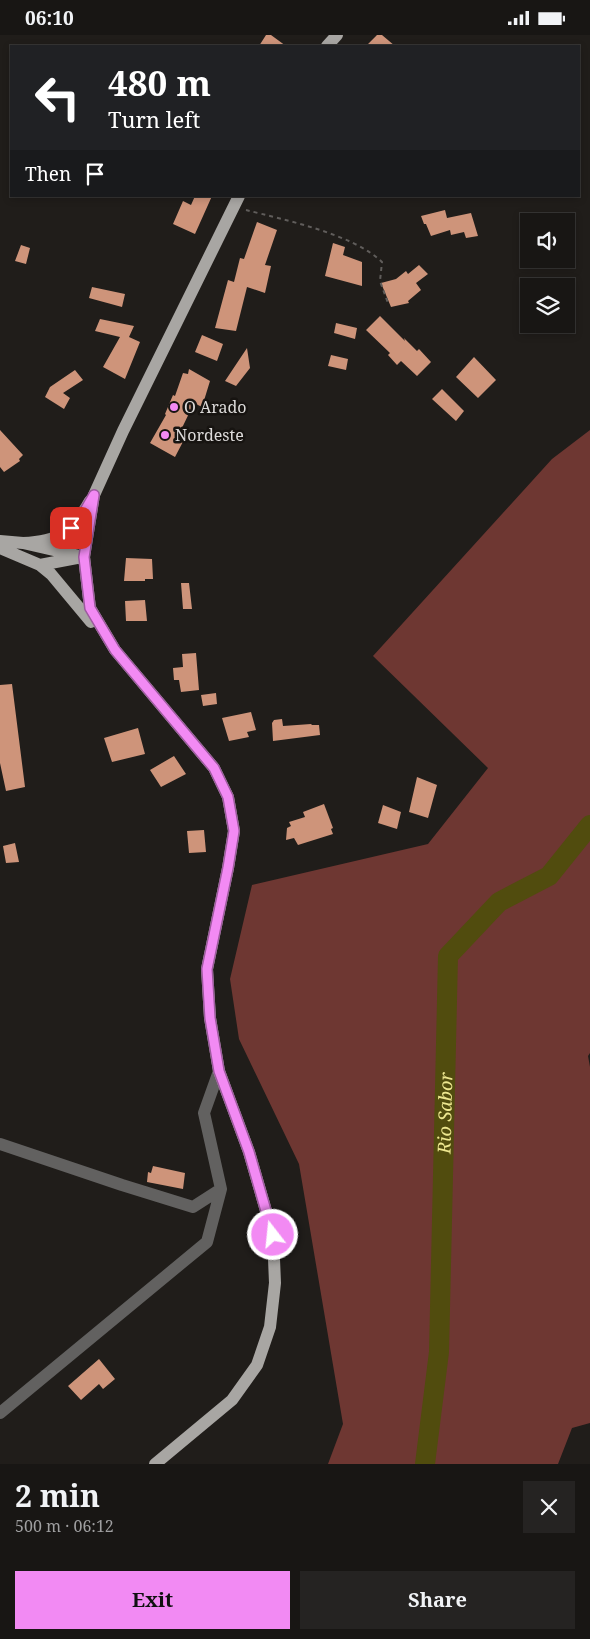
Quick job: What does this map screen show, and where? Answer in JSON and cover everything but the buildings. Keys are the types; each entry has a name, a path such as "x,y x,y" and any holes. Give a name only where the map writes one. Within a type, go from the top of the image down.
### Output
{"main road":[{"path":"328,45 337,35"},
{"path":"22,543 48,541 61,535 71,528 83,514 237,202"},
{"path":"94,495 84,557 90,608 115,650"},
{"path":"0,541 22,543 84,557"},
{"path":"0,548 40,565 51,574 214,768 228,797 234,831 207,969 210,1018 219,1071 249,1152 273,1235 275,1283 270,1327 257,1365 232,1399 155,1464"},
{"path":"40,565 84,557"}],"street":[{"path":"0,1413 207,1242 220,1189 204,1113 219,1071"},
{"path":"0,1144 193,1207 220,1189"}],"path":[{"path":"237,202 319,229 372,253 382,262 380,281 388,303"}],"shaded area":[{"path":"590,430 590,1053 588,1056 590,1067 590,1423 572,1428 558,1464 328,1464 343,1424 299,1164 239,1039 230,979 252,885 428,844 488,768 373,656 552,459"}],"waterway":[{"name":"Rio Sabor","path":"425,1464 439,1352 448,956 499,902 549,876 590,825"}],"place":[{"name":"O Arado","path":"174,407"},
{"name":"Nordeste","path":"165,435"}],"route":[{"path":"71,528 83,514 94,495 84,557 90,608 115,650 214,768 228,797 234,831 207,969 210,1018 219,1071 249,1152 273,1235"}]}
